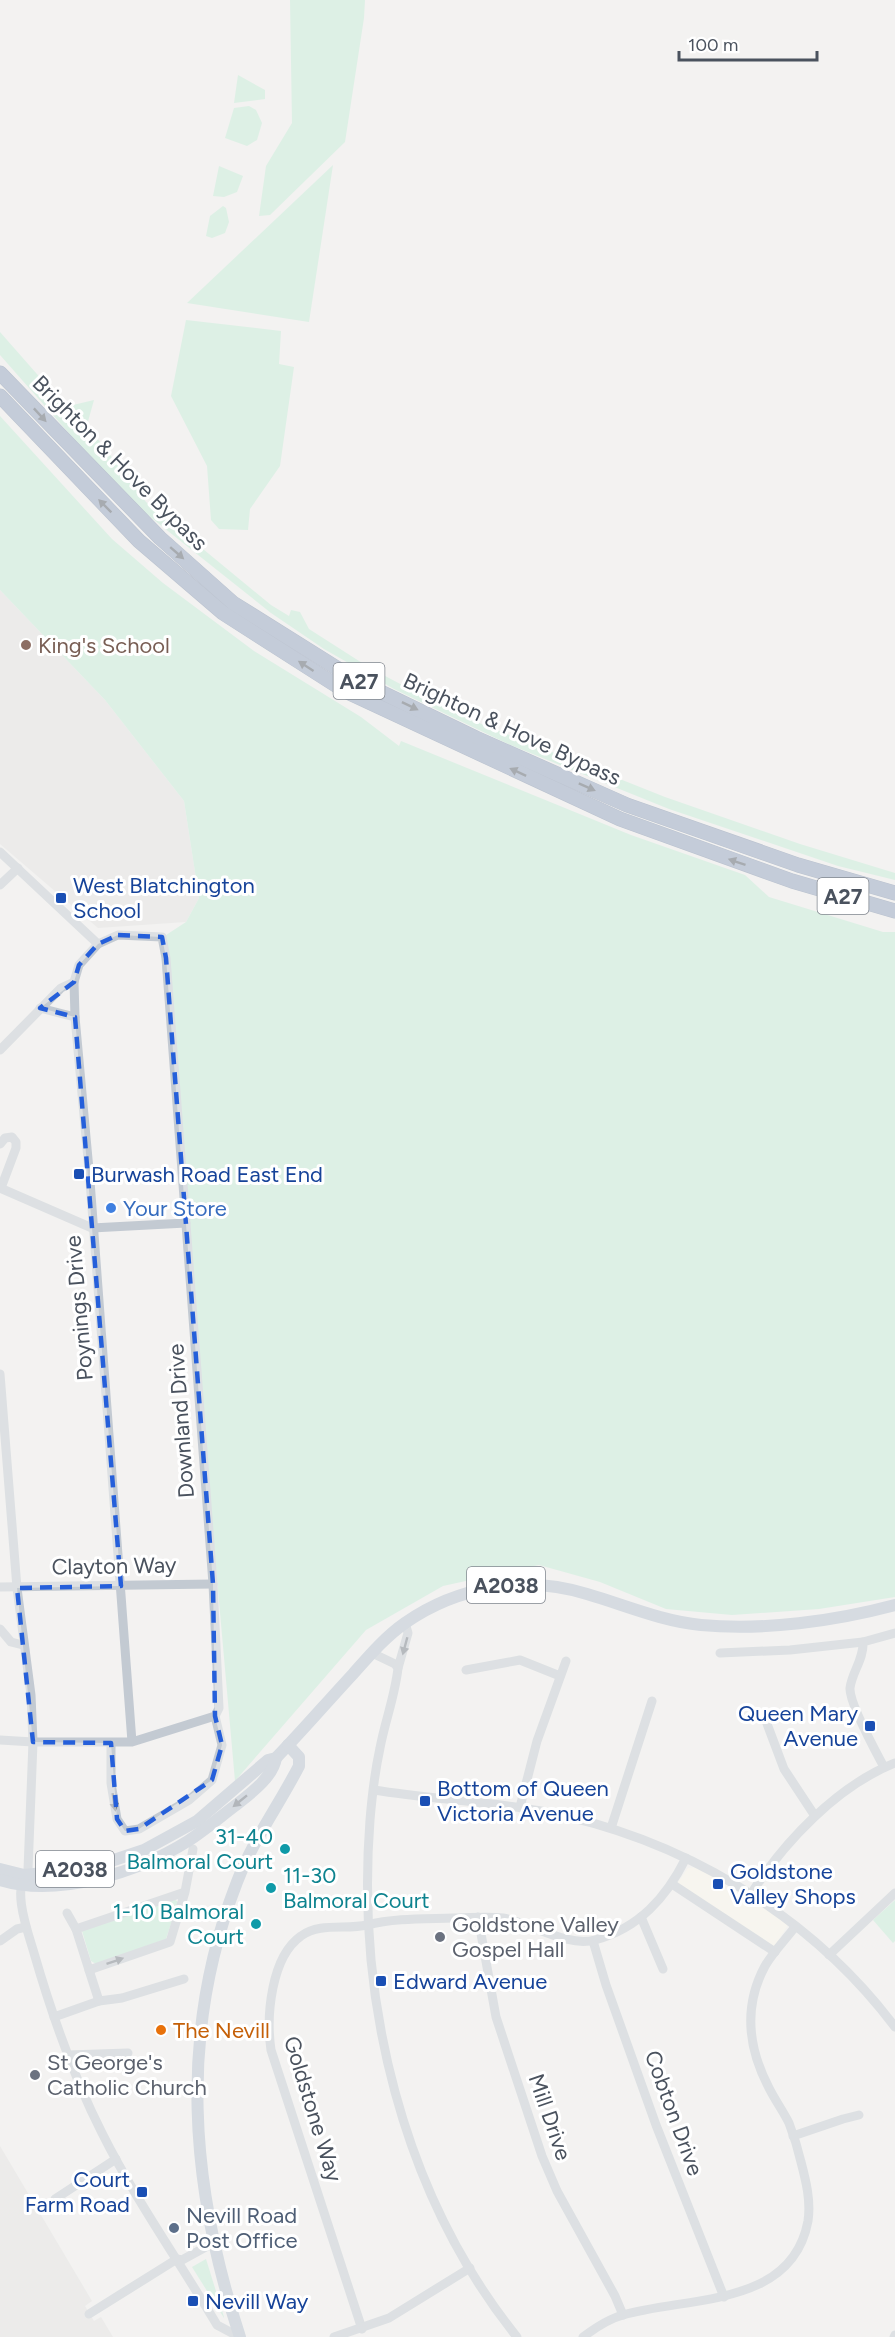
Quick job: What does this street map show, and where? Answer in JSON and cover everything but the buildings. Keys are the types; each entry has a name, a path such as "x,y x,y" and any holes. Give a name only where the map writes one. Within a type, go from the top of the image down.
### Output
{"highway":[{"name":"Brighton & Hove Bypass","path":"0,373 160,538 233,603 356,680 476,738 627,805 788,861 895,893"},
{"name":"Brighton & Hove Bypass","path":"0,396 82,484 148,549 223,613 345,691 620,819 792,881 895,911"}],"main road":[{"name":"A2038","path":"0,1880 23,1880 146,1855 197,1821 268,1760 276,1758 372,1653 405,1623 456,1596 490,1587 519,1584 548,1586 577,1591 656,1616 702,1625 755,1626 801,1623 895,1605"},
{"path":"239,2334 213,2243 203,2191 197,2129 198,2062 202,2016 216,1948 237,1882 262,1827 299,1766 299,1757 288,1745"},
{"name":"A2038","path":"0,1869 23,1880"}],"street":[{"path":"0,852 98,944"},
{"path":"0,885 18,868"},
{"name":"Downland Drive","path":"98,944 118,936 162,937 166,958 213,1584 219,1708 215,1716 222,1746 212,1780 189,1800 139,1829 125,1831 117,1819 111,1783 111,1743"},
{"name":"Poynings Drive","path":"98,944 79,965 74,982 75,1017 132,1742"},
{"path":"0,1050 61,988 74,982"},
{"path":"40,1008 75,1017"},
{"path":"0,1144 5,1138 12,1137 16,1142 16,1148 0,1188 92,1228 186,1223"},
{"path":"0,1374 4,1479 31,1695 33,1742 28,1870 23,1880 20,1898 26,1927 68,2055 91,2110 116,2159 217,2325 239,2334"},
{"name":"Clayton Way","path":"0,1587 213,1584"},
{"path":"405,1623 408,1633 380,1748 370,1841 368,1925 376,2010 399,2105 425,2177 452,2236 470,2268 516,2337"},
{"path":"0,1629 11,1642 23,1645"},
{"path":"720,1653 790,1650 862,1642 895,1633"},
{"path":"862,1642 862,1653 852,1679 850,1693 884,1767"},
{"path":"372,1653 395,1664 398,1668"},
{"path":"466,1670 520,1660 560,1676"},
{"path":"520,1808 537,1741 566,1661"},
{"path":"611,1828 652,1701"},
{"path":"0,1740 132,1742 215,1716"},
{"path":"766,1721 783,1769 815,1816"},
{"path":"751,1894 768,1869 815,1816 852,1785 895,1762"},
{"path":"374,1790 520,1808 576,1818 641,1838 686,1858 751,1894 795,1927 829,1955 870,1995 895,2027"},
{"path":"89,1970 170,1942 185,1892 194,1849"},
{"path":"368,1925 397,1920 478,1917 507,1919 561,1937 593,1941 628,1925 658,1903 672,1884 686,1858"},
{"path":"672,1884 774,1952"},
{"path":"76,1929 185,1892"},
{"path":"829,1955 895,1893"},
{"path":"67,1912 76,1929 99,2001"},
{"name":"Mill Drive","path":"478,1917 496,2017 542,2156 557,2191 615,2296 623,2315"},
{"path":"641,1917 663,1969"},
{"name":"Goldstone Way","path":"362,2329 273,2057 269,2030 275,1981 283,1957 290,1946 302,1935 314,1930 368,1925"},
{"path":"0,1941 16,1929 26,1927"},
{"path":"583,2337 623,2315 724,2297 748,2290 778,2271 788,2261 803,2235 808,2220 808,2198 804,2175 793,2136 755,2058 750,2015 760,1976 774,1952 795,1927"},
{"name":"Cobton Drive","path":"593,1941 606,1985 656,2125 724,2297"},
{"path":"54,2017 99,2001 122,1998 184,1979"},
{"path":"68,2055 128,2053"},
{"path":"793,2136 859,2115"},
{"path":"55,2199 116,2159"},
{"path":"89,2314 177,2259 182,2260 213,2243"},
{"path":"334,2337 362,2329 396,2314 470,2268"}],"highlighted area":[{"path":"118,935 162,937 166,958 213,1584 215,1716 222,1745 212,1780 139,1829 125,1831 117,1819 111,1743 33,1742 17,1588 121,1586 75,1017 40,1008 74,982 79,965 98,944"}],"shaded area":[{"path":"0,590 105,700 184,801 199,898 186,922 98,928 0,844"},
{"path":"698,1867 749,1896 788,1925 774,1947 677,1884 688,1868"},
{"path":"0,2146 92,2301 85,2306 94,2321 101,2317 113,2337 0,2337"}],"green space":[{"path":"290,0 365,0 364,18 345,142 270,215 259,216 266,166 292,123"},
{"path":"238,75 265,90 265,99 234,103"},
{"path":"249,106 256,110 262,123 257,140 247,146 225,138 234,108"},
{"path":"333,165 309,322 187,303"},
{"path":"219,166 243,176 237,192 224,197 213,196"},
{"path":"223,206 226,208 229,222 225,233 212,238 206,236 210,216"},
{"path":"186,320 281,331 279,364 294,367 280,466 250,509 248,530 219,529 211,520 207,466 171,396"},
{"path":"0,332 58,398 73,405 94,400 87,425 146,502 271,605 289,616 291,610 300,612 309,629 370,668 459,715 665,797 800,844 895,873 895,880 838,866 669,809 508,744 394,689 324,649 271,613 144,512 81,447 0,355"},
{"path":"0,416 112,539 163,583 254,651 361,717 399,746 401,741 631,835 745,875 769,897 883,932 895,932 895,1597 819,1609 732,1615 666,1609 600,1582 539,1565 443,1586 366,1630 235,1781 160,939 186,922 199,898 184,801 105,700 0,590"},
{"path":"174,1899 178,1902 166,1939 96,1964 91,1961 82,1931"},
{"path":"895,1900 895,1941 893,1943 873,1920"},
{"path":"206,2259 224,2317 224,2318 192,2267"}],"place":[{"name":"King's School","path":"26,645"},
{"name":"West Blatchington School","path":"61,898"},
{"name":"Burwash Road East End","path":"79,1174"},
{"name":"Your Store","path":"111,1208"},
{"name":"Queen Mary Avenue","path":"870,1726"},
{"name":"Bottom of Queen Victoria Avenue","path":"425,1801"},
{"name":"31-40 Balmoral Court","path":"285,1849"},
{"name":"Goldstone Valley Shops","path":"718,1884"},
{"name":"11-30 Balmoral Court","path":"271,1888"},
{"name":"1-10 Balmoral Court","path":"256,1924"},
{"name":"Goldstone Valley Gospel Hall","path":"440,1937"},
{"name":"Edward Avenue","path":"381,1981"},
{"name":"The Nevill","path":"161,2030"},
{"name":"St George's Catholic Church","path":"35,2075"},
{"name":"Court Farm Road","path":"142,2192"},
{"name":"Nevill Road Post Office","path":"174,2228"},
{"name":"Nevill Way","path":"193,2301"}]}
